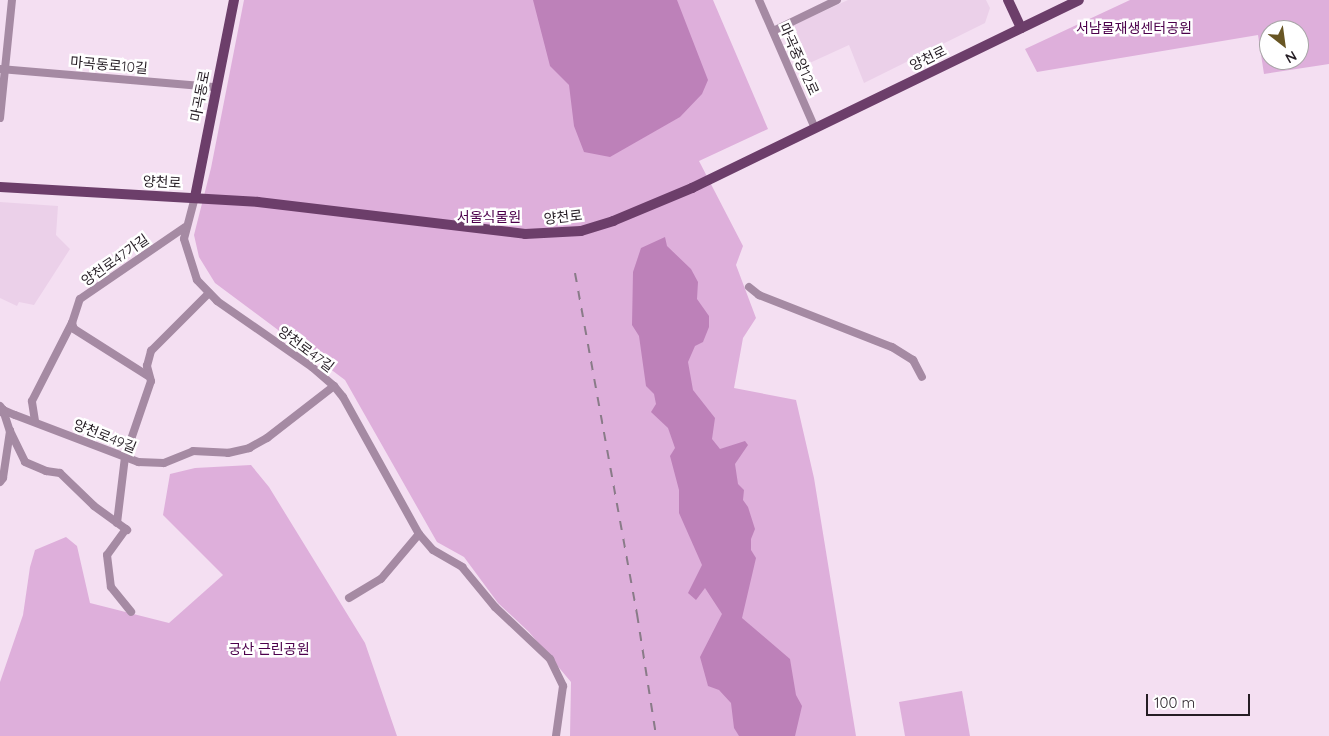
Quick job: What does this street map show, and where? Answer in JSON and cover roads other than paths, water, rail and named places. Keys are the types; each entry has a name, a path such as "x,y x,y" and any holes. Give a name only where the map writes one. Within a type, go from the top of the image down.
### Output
{"main road":[{"name":"마곡동로","path":"195,197 234,0"},
{"path":"1008,0 1021,28"},
{"name":"양천로","path":"0,187 195,197 268,203 525,234 581,231 614,222 692,188 1079,0"}],"street":[{"path":"0,118 2,69 12,0"},
{"name":"마곡중앙12로","path":"760,0 815,128"},
{"path":"773,32 837,0"},
{"name":"마곡동로10길","path":"2,69 216,87"},
{"name":"양천로47길","path":"195,197 185,227 184,239 197,280 209,292 334,386 343,398 419,534 433,550 462,567 495,607 550,658 563,686 556,736"},
{"name":"양천로47가길","path":"34,422 32,401 72,323 80,299 185,227"},
{"path":"749,287 759,295 892,347 913,360 922,377"},
{"path":"148,376 151,351 209,292"},
{"path":"72,323 74,329 148,376 151,381 126,457 117,523"},
{"name":"양천로49길","path":"1,410 138,462 164,462 194,451 228,453 249,448 267,438 334,386"},
{"path":"1,410 25,462 46,471 60,473 94,506 126,529 107,555 110,587 131,612"},
{"path":"0,482 4,478 10,431"},
{"path":"349,598 381,579 419,534"}],"railway":[{"path":"575,273 637,614 656,736"}],"park label":[{"name":"서남물재생센터공원","path":"1134,28"},
{"name":"서울식물원","path":"489,217"},
{"name":"궁산 근린공원","path":"269,649"}]}
